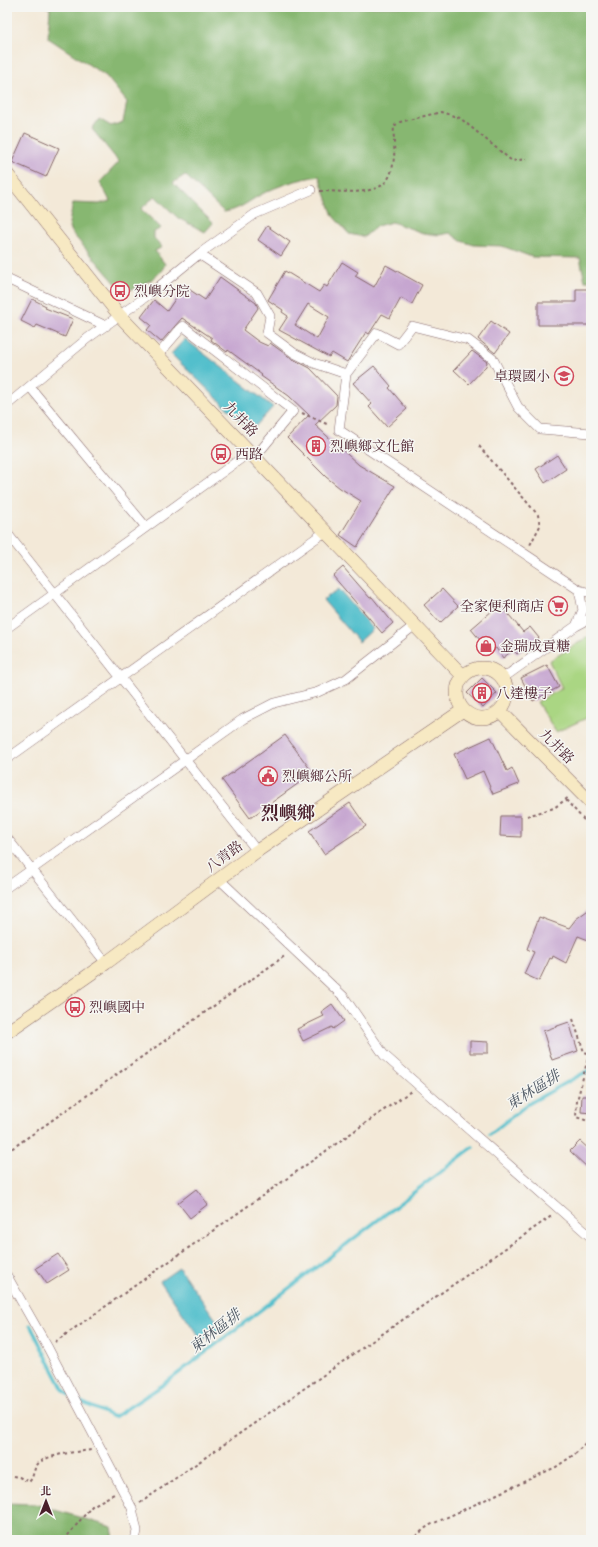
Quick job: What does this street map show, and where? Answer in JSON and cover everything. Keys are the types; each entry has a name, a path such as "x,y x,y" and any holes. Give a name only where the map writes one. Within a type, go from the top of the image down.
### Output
{"main road":[{"name":"九井路","path":"7,174 120,316 463,676"},
{"path":"476,668 483,668 497,673 502,678 507,692 504,706 500,711 493,716 481,718 469,715 463,710 459,704 457,689 463,676 476,668"},
{"name":"八青路","path":"7,1032 106,963 258,851 463,710"},
{"name":"九井路","path":"500,711 591,803"}],"street":[{"path":"7,405 199,254 255,214 311,190"},
{"path":"199,254 257,293 270,316 267,333 294,354 314,363 346,374"},
{"path":"7,279 106,326"},
{"path":"7,628 146,527 252,454 293,411 183,326 158,355"},
{"path":"591,433 540,430 518,407 493,359 468,340 412,326 398,344 377,333 346,374 339,430 579,590 591,593 591,589"},
{"path":"30,387 146,527"},
{"path":"7,759 122,679 326,531"},
{"path":"7,533 258,851"},
{"path":"576,626 583,610 579,590"},
{"path":"502,678 576,626 591,618"},
{"path":"7,887 185,759 259,709 274,703 318,692 346,679 415,625"},
{"path":"7,838 106,963"},
{"path":"220,879 344,997 384,1055 591,1236"},
{"path":"7,1276 48,1348 132,1508 137,1531 135,1540"}],"path":[{"path":"311,190 365,191 382,186 392,173 394,155 394,126 400,122 441,112 460,118 512,160 526,159"},
{"path":"293,411 308,414 339,430"},
{"path":"479,446 538,515 540,526 526,554"},
{"path":"527,816 554,808 578,790"},
{"path":"566,800 591,828"},
{"path":"7,1152 294,950"},
{"path":"573,1019 584,1052 590,1054 577,1101 576,1117 591,1122"},
{"path":"48,1348 419,1086"},
{"path":"132,1508 540,1225 560,1209"},
{"path":"411,1540 428,1526 556,1467 575,1454 591,1437"},
{"path":"7,1475 19,1477 29,1482 33,1477 36,1466 42,1460 100,1448"},
{"path":"64,1540 92,1506 122,1489"}],"green space":[{"path":"46,7 591,7 591,281 585,281 580,258 532,257 502,246 474,245 461,241 450,233 439,235 423,233 392,222 377,226 364,237 349,234 333,216 319,176 282,185 267,191 239,208 224,212 185,175 173,183 213,223 205,232 178,218 155,196 141,209 161,228 154,232 154,238 162,247 155,251 165,264 154,278 124,293 72,233 69,223 73,203 99,204 110,201 100,182 119,162 92,129 99,119 111,126 123,122 127,102 106,76 48,38 50,8"},
{"path":"591,635 591,716 556,732 537,702 562,688 549,661"},
{"path":"7,1503 35,1504 112,1527 114,1540 7,1540"}],"water":[{"path":"185,339 273,407 251,431 171,354"},
{"path":"339,589 373,629 359,642 323,600"},
{"path":"179,1268 222,1328 202,1341 160,1281"}],"building":[{"path":"25,133 59,148 46,177 12,162"},
{"path":"267,226 290,242 281,256 258,240"},
{"path":"342,262 358,272 355,276 374,287 386,265 422,285 412,304 401,298 390,318 382,314 369,334 366,332 347,362 332,353 329,357 279,330 288,316 282,312 283,310 268,300 285,271 319,292 324,285 327,287","holes":["308,304 329,317 317,339 295,325"]},
{"path":"220,277 256,303 258,308 243,330 259,342 268,346 270,343 291,358 310,368 337,396 336,405 315,425 359,465 395,486 357,547 340,535 361,501 326,477 287,438 309,415 289,396 261,376 262,375 228,350 227,352 211,340 212,338 182,318 161,342 147,330 151,325 141,317 154,300 167,311 184,286 205,300"},
{"path":"576,289 591,289 591,325 538,325 538,302 576,302"},
{"path":"32,299 46,306 45,308 73,319 65,337 37,325 35,328 21,321"},
{"path":"491,321 509,334 495,353 478,339"},
{"path":"472,351 487,362 486,366 469,384 454,370"},
{"path":"374,366 391,386 389,388 407,409 387,427 369,407 372,404 353,383"},
{"path":"557,455 566,469 545,483 536,469"},
{"path":"343,567 370,598 372,597 393,623 382,633 333,576"},
{"path":"442,589 458,606 440,623 424,605"},
{"path":"500,604 523,632 530,627 539,638 517,654 513,650 503,658 496,648 490,652 471,629"},
{"path":"547,665 559,687 533,701 521,678"},
{"name":"八達樓子","path":"482,678 497,693 483,708 467,693"},
{"name":"烈嶼鄉公所","path":"285,735 313,773 250,818 222,780"},
{"path":"491,737 507,771 512,768 519,784 493,794 483,771 465,779 454,754"},
{"path":"350,803 366,826 324,854 309,831"},
{"path":"501,816 521,816 521,837 500,836"},
{"path":"591,908 591,941 578,936 566,963 553,956 552,959 550,958 539,981 524,974 534,952 527,949 539,917 569,928 576,919"},
{"path":"332,1004 344,1021 333,1029 332,1027 303,1041 297,1029 324,1016 321,1012"},
{"path":"569,1022 578,1051 552,1060 543,1031"},
{"path":"470,1041 488,1042 488,1053 470,1053"},
{"path":"582,1096 591,1096 591,1113 581,1112"},
{"path":"580,1141 591,1151 591,1171 570,1151"},
{"path":"196,1189 208,1204 190,1218 178,1203"},
{"path":"58,1254 69,1270 47,1284 36,1268"}],"waterway":[{"name":"東林區排","path":"490,1134 528,1104 591,1069"},
{"name":"東林區排","path":"79,1401 114,1417 163,1385 473,1147"},
{"name":"東林區排","path":"30,1325 63,1389 69,1395"}],"place":[{"name":"烈嶼分院","path":"120,291"},
{"name":"卓環國小","path":"564,376"},
{"name":"烈嶼鄉文化館","path":"316,446"},
{"name":"西路","path":"221,454"},
{"name":"全家便利商店","path":"558,606"},
{"name":"金瑞成貢糖","path":"486,646"},
{"name":"八達樓子","path":"482,693"},
{"name":"烈嶼鄉公所","path":"268,776"},
{"name":"烈嶼國中","path":"75,1007"}],"district":[{"name":"烈嶼鄉","path":"288,813"}]}
